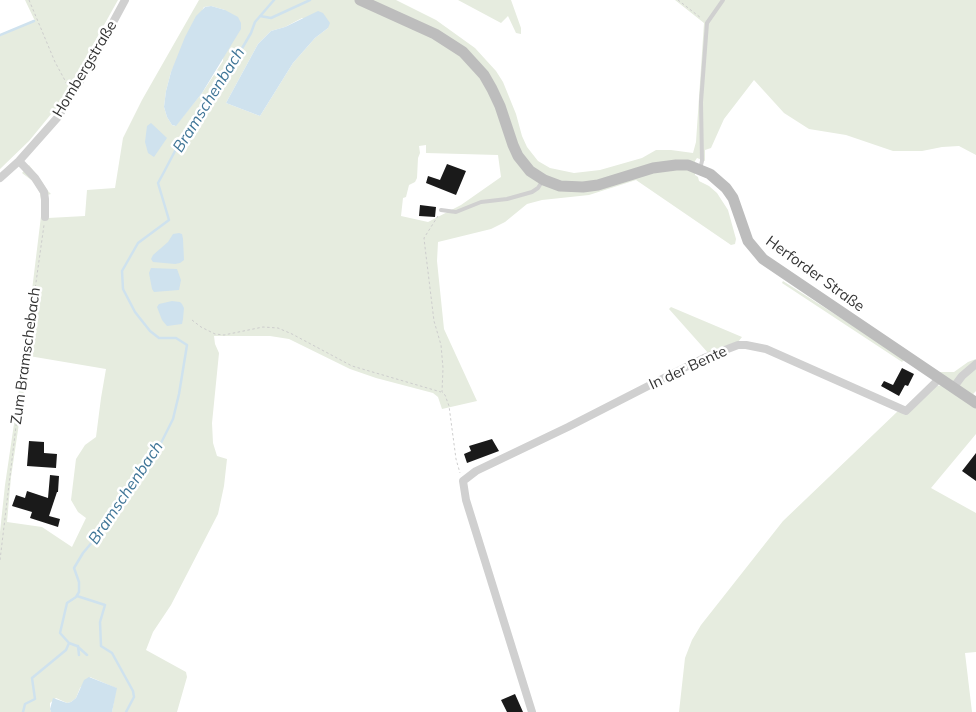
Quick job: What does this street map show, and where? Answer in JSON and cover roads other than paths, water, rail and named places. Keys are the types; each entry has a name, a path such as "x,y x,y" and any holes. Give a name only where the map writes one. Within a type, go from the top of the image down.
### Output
{"main road":[{"name":"Herforder Straße","path":"368,2 435,34 463,52 474,63 484,75 500,106 518,156 530,170 544,180 560,186 583,187 598,185 666,165 688,166 700,169 717,179 726,188 733,198 748,241 763,259 976,403"}],"street":[{"name":"Hombergstraße","path":"0,178 19,161 58,117 125,0"},
{"path":"19,161 35,178 44,192 45,217"},
{"name":"In der Bente","path":"532,712 466,500 463,481 476,471 568,428 704,358 738,345 766,349 906,411 939,379"},
{"path":"953,388 962,376 976,364"}],"lane":[{"path":"700,169 702,161 701,102 707,23 723,0"},
{"path":"442,210 456,212 480,202 507,199 532,192 544,180"}],"water":[{"path":"211,6 225,10 238,17 241,29 202,93 176,126 172,125 164,107 171,72 196,16 205,7"},
{"path":"318,11 323,13 330,23 328,28 315,38 293,63 260,116 226,103 258,44 271,31 285,27"},
{"path":"151,123 167,138 154,157 148,153 145,142 147,126"},
{"path":"173,234 182,234 183,239 184,260 175,264 153,262 151,259 153,255 168,242"},
{"path":"151,268 177,269 181,280 179,290 154,292 149,273"},
{"path":"172,301 180,302 184,308 182,324 167,326 162,320 157,307 159,304"},
{"path":"89,677 117,688 112,712 51,712 53,698 67,703 71,702 76,698 84,680"}],"waterway":[{"name":"Bramschenbach","path":"23,712 25,704 35,699 32,678 66,650 69,643 60,633 67,603 76,597 79,592 79,582 74,568 83,553 115,515 128,487 156,453 173,419 179,394 187,345 176,338 159,338 150,331 135,312 123,289 122,271 138,243 169,220 158,183 175,151 207,108 251,33 255,22 274,0"},
{"path":"260,16 271,18 310,0"},
{"path":"0,35 34,21"},
{"path":"77,596 105,605 100,622 101,646 112,653 133,691 134,697 126,712"},
{"path":"69,643 77,646 87,655"},
{"path":"78,646 79,655"}]}
